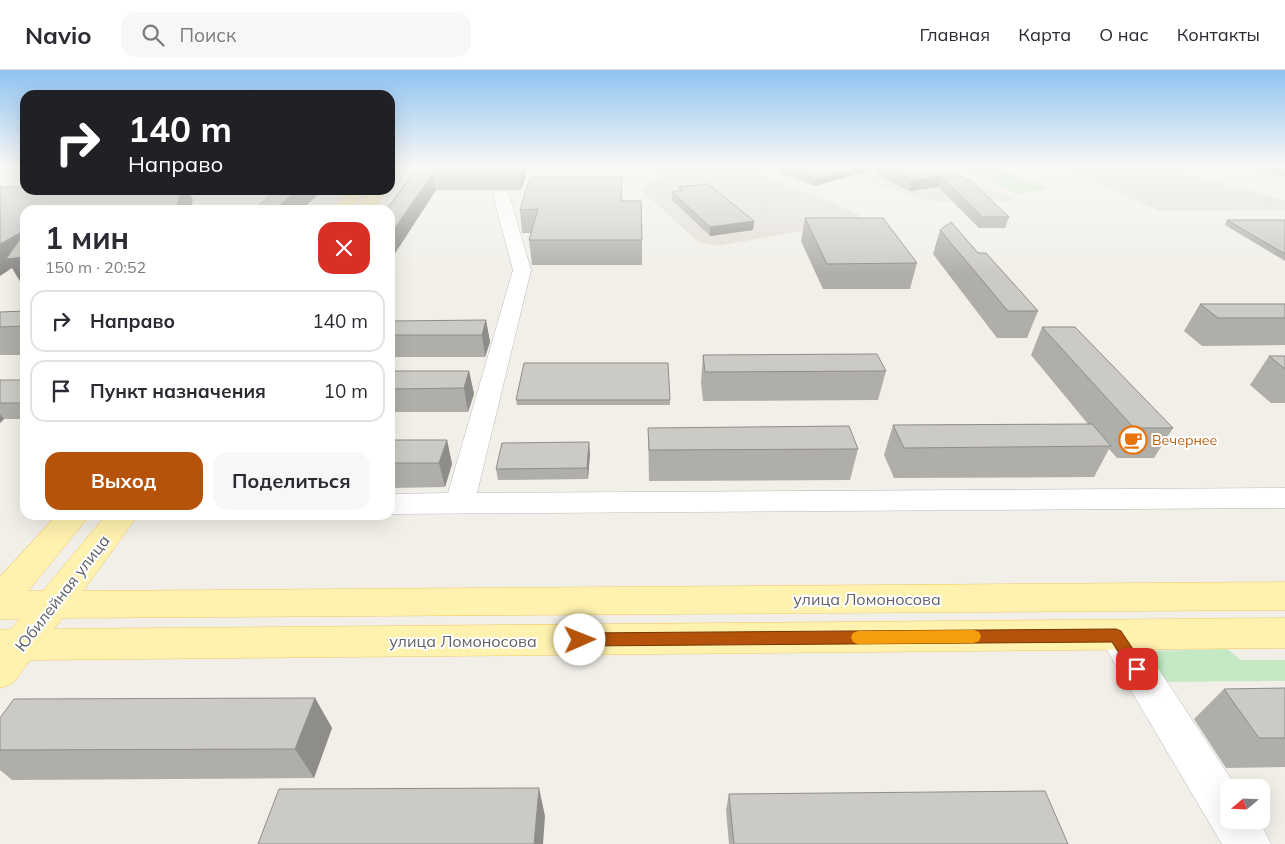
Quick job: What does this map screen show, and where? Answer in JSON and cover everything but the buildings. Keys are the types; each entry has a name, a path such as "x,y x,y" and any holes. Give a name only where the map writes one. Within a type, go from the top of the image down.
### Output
{"main road":[{"path":"0,600 71,520"},
{"name":"Юбилейная улица","path":"7,653 52,605 119,520"},
{"name":"улица Ломоносова","path":"0,605 1285,596"},
{"name":"улица Ломоносова","path":"7,653 1285,633"}],"street":[{"path":"460,504 522,270 503,203"},
{"path":"395,504 1285,498"},
{"path":"1116,635 1220,800"},
{"path":"1239,829 1248,844"}],"shaded area":[{"path":"655,203 832,203 858,214 860,220 718,246 698,242"},
{"path":"1142,203 1285,203 1285,210 1160,211"}],"green space":[{"path":"1227,649 1241,660 1285,660 1285,681 1151,682 1143,656 1151,651"}],"slow traffic":[{"path":"858,637 974,636"}],"place":[{"name":"Вечернее","path":"1133,440"}],"route":[{"path":"580,640 1116,635 1137,669"}]}
